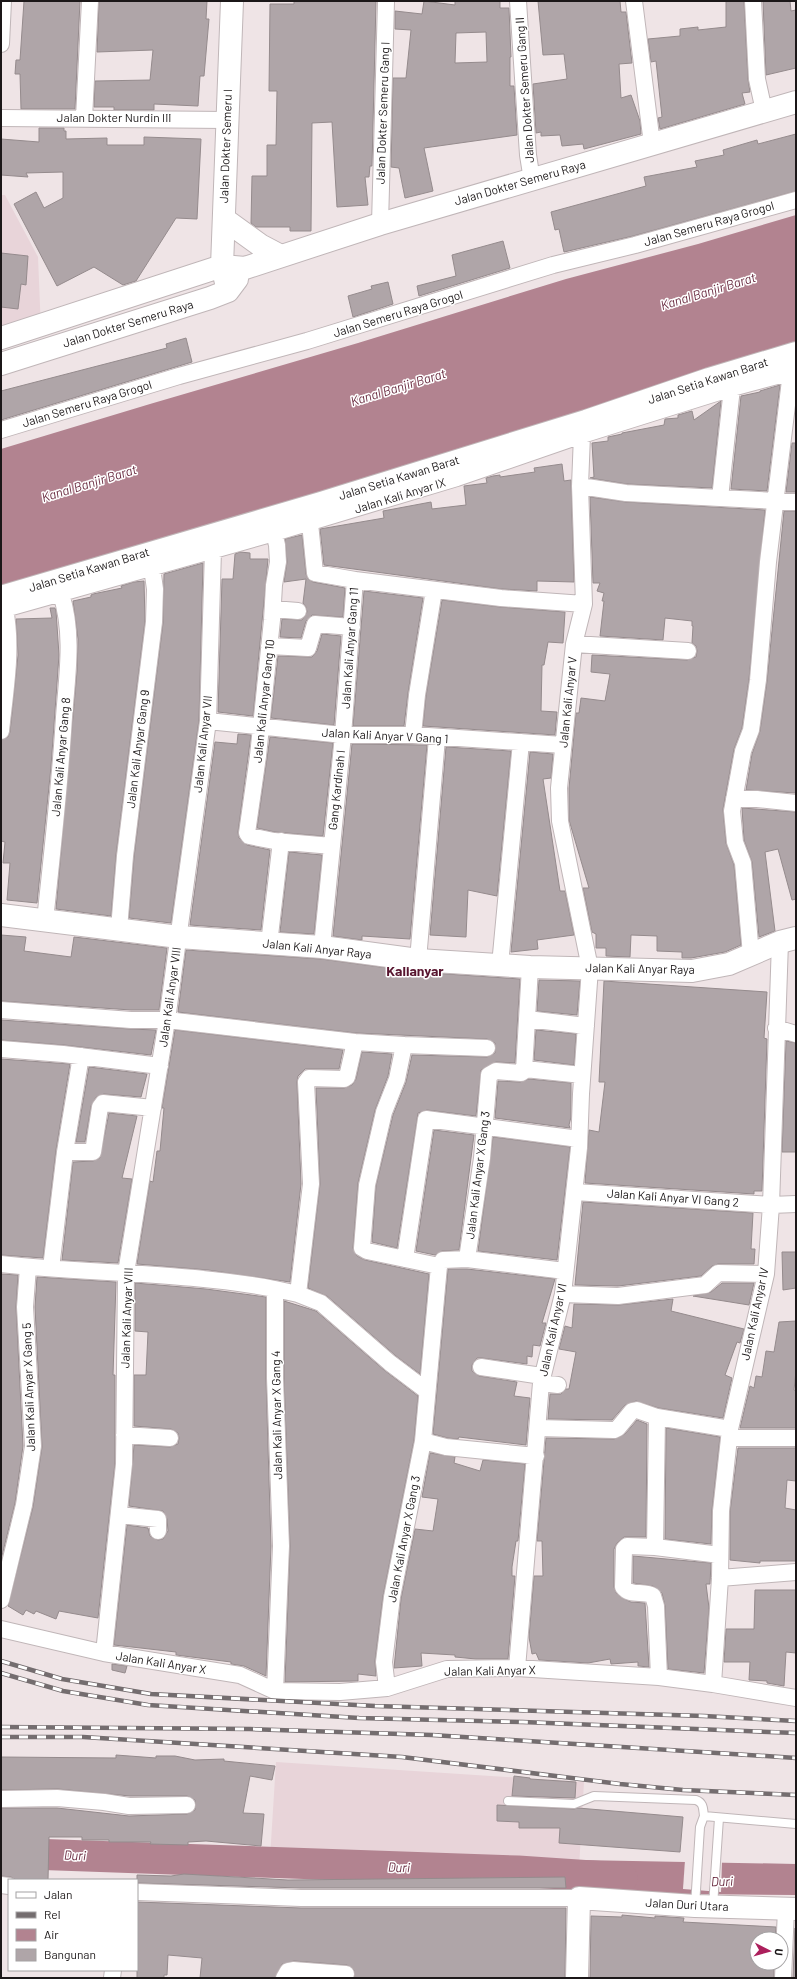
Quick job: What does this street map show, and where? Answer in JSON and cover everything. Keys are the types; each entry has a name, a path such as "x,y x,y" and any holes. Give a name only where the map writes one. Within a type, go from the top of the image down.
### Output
{"street":[{"path":"1,44 3,1"},
{"path":"84,118 90,1"},
{"name":"Jalan Dokter Semeru I","path":"228,291 222,266 232,1"},
{"name":"Jalan Dokter Semeru Gang I","path":"380,224 386,1"},
{"name":"Jalan Dokter Semeru Gang II","path":"518,1 528,155 532,180"},
{"path":"634,1 652,144"},
{"path":"753,1 757,79 764,112"},
{"name":"Jalan Dokter Semeru Raya","path":"1,338 222,266 244,268 279,255 380,224 796,102"},
{"name":"Jalan Dokter Nurdin III","path":"1,118 227,120"},
{"name":"Jalan Semeru Raya Grogol","path":"1,430 179,376 307,341 553,266 635,245 796,200"},
{"path":"224,219 260,245 279,255"},
{"path":"228,291 244,268"},
{"name":"Jalan Dokter Semeru Raya","path":"1,364 228,291"},
{"path":"751,955 743,863 735,842 733,830 734,799 744,751 751,730 758,680 774,502 794,365"},
{"name":"Jalan Kali Anyar IX","path":"2,605 61,594 274,533 457,478 582,435 732,388 794,365"},
{"name":"Jalan Setia Kawan Barat","path":"2,605 320,503 586,421 709,379 794,365"},
{"path":"720,498 732,388"},
{"name":"Jalan Kali Anyar V","path":"582,435 580,486 584,604 574,644 559,788 560,821 590,968"},
{"path":"580,486 626,493 796,502"},
{"name":"Jalan Kali Anyar Gang 11","path":"310,522 315,572 355,580 343,735"},
{"name":"Jalan Kali Anyar Gang 10","path":"274,533 277,545 278,562 258,756 247,833 249,836 280,841"},
{"name":"Jalan Kali Anyar VII","path":"179,937 208,720 213,550"},
{"name":"Jalan Kali Anyar Gang 9","path":"119,929 125,856 154,622 155,589 152,568"},
{"path":"355,580 434,590 584,604"},
{"path":"413,735 417,695 434,590"},
{"name":"Jalan Kali Anyar Gang 8","path":"45,921 60,786 69,642 67,611 61,594"},
{"path":"1,732 8,665 8,626 2,605"},
{"path":"273,609 298,611"},
{"path":"269,646 308,648 315,624 352,627"},
{"path":"574,644 688,651"},
{"name":"Jalan Kali Anyar V Gang 1","path":"208,720 343,735 413,735 437,738 563,745"},
{"name":"Gang Kardinah I","path":"322,947 343,735"},
{"path":"418,960 437,738"},
{"path":"500,965 521,742"},
{"path":"734,799 757,799 796,803"},
{"path":"270,944 280,841"},
{"name":"Gang Kardinah I","path":"280,841 332,846"},
{"name":"Jalan Kali Anyar Raya","path":"1,915 179,937 322,947 418,960 530,967 692,971 729,964 788,940"},
{"name":"Jalan Kali Anyar VIII","path":"104,1653 124,1464 126,1273 160,1066 179,937"},
{"name":"Jalan Kali Anyar IV","path":"714,1684 720,1578 721,1511 729,1434 766,1274 771,1205 776,1028 788,940"},
{"path":"530,967 524,1069 582,1075"},
{"name":"Jalan Kali Anyar VI","path":"517,1668 542,1380 563,1294 575,1192 590,968"},
{"path":"1,1010 131,1020 167,1020 354,1042 487,1048"},
{"path":"527,1019 586,1026"},
{"path":"776,1028 796,1034"},
{"path":"298,1294 311,1184 306,1082 309,1078 314,1076 344,1079 347,1077 354,1042"},
{"path":"404,1045 397,1079 384,1112 367,1185 361,1241 362,1248 368,1251 439,1266 443,1260 467,1259 565,1272"},
{"path":"1,1049 81,1056 160,1066"},
{"path":"51,1268 65,1152 81,1056"},
{"name":"Jalan Kali Anyar X Gang 3","path":"467,1259 482,1158 489,1075 496,1071 521,1073 524,1069"},
{"path":"65,1152 93,1152 100,1107 103,1103 153,1108"},
{"path":"405,1259 426,1119 579,1138"},
{"name":"Jalan Kali Anyar VI Gang 2","path":"575,1192 771,1205 796,1204"},
{"path":"1,1264 251,1284 298,1294 321,1303 390,1363 427,1391"},
{"name":"Jalan Kali Anyar X Gang 3","path":"387,1688 384,1662 392,1597 423,1441 439,1266"},
{"name":"Jalan Kali Anyar X Gang 5","path":"1,1600 24,1505 33,1446 25,1307 28,1267"},
{"path":"563,1294 618,1296 705,1285 718,1273 766,1274"},
{"name":"Jalan Kali Anyar X Gang 4","path":"275,1289 275,1378 281,1546 275,1691"},
{"path":"481,1367 542,1380 558,1385"},
{"path":"538,1428 614,1430 618,1428 632,1411 637,1410 657,1417 729,1434 796,1438"},
{"path":"655,1547 657,1417"},
{"path":"124,1435 170,1438"},
{"path":"423,1441 454,1448 536,1456"},
{"path":"119,1514 158,1519 158,1530"},
{"path":"659,1677 654,1596 649,1594 630,1593 623,1587 624,1549 627,1546 655,1547 720,1555"},
{"path":"720,1578 796,1572"},
{"name":"Jalan Kali Anyar X","path":"1,1629 104,1653 240,1675 275,1691 340,1692 387,1688 447,1669 517,1668 659,1677 714,1684 796,1698"},
{"path":"1,1799 57,1798 104,1802 129,1806 187,1805"},
{"path":"138,1892 301,1898 579,1898 577,1978"},
{"name":"Jalan Duri Utara","path":"579,1898 705,1899 791,1909"},
{"path":"783,1978 791,1909"},
{"path":"284,1978 288,1971 293,1970 346,1974"}],"lane":[{"path":"508,1801 574,1804 594,1796 696,1800 703,1806 704,1816 700,1827 705,1899"},
{"path":"704,1816 796,1824"},
{"path":"705,1899 719,1818"}],"shaded area":[{"path":"1,195 5,195 38,257 41,330 1,334"},
{"path":"276,1762 584,1782 579,1868 270,1858"}],"water":[{"name":"Kanal Banjir Barat","path":"796,215 796,352 1,591 1,449 358,343 566,279 698,244"},
{"path":"580,1860 796,1864 796,1895 578,1893"}],"pier":[{"path":"685,1860 722,1861 721,1892 683,1889"}],"building":[{"path":"24,1 80,1 75,109 21,109 20,74 15,74 16,60 20,60"},
{"path":"99,1 207,1 206,19 209,19 204,76 200,76 198,106 154,104 154,110 114,110 114,107 94,107 95,81 150,80 153,50 97,52"},
{"path":"294,1 376,1 372,166 370,166 369,177 365,177 368,205 337,207 332,122 312,123 311,231 290,231 290,227 256,227 251,223 252,176 267,176 267,145 276,145 277,91 269,91 270,4 294,4"},
{"path":"424,1 455,5 455,1 500,1 500,8 509,8 511,57 510,86 514,86 517,135 424,148 433,191 405,198 399,168 391,167 393,78 406,78 411,30 395,29 395,11 422,14","holes":["486,32 487,62 455,63 456,33"]},
{"path":"538,1 620,1 621,12 626,12 632,63 619,64 621,98 631,95 640,121 641,134 584,149 583,144 562,146 560,135 541,136 541,132 536,133 533,84 567,79 564,54 543,55"},
{"path":"726,1 744,1 750,92 742,93 745,104 660,129 658,118 662,117 656,61 651,62 648,39 680,36 680,29 698,27 698,30 726,27"},
{"path":"763,1 790,1 791,11 796,10 796,68 766,75"},
{"path":"39,128 64,128 64,131 66,131 66,139 107,138 107,145 144,145 144,137 201,139 197,219 176,218 136,281 123,285 94,267 57,286 14,204 36,192 44,208 63,198 63,172 26,173 28,177 1,175 1,139 39,142"},
{"path":"796,134 796,191 633,236 564,252 559,229 555,230 551,212 646,186 644,177 697,167 695,161 724,155 723,150 757,140 758,144"},
{"path":"503,241 510,268 419,296 417,286 456,276 452,255"},
{"path":"1,253 28,256 26,285 21,284 18,309 1,307"},
{"path":"388,282 393,304 353,317 348,296 372,289 371,286"},
{"path":"186,338 192,362 1,420 1,391 167,348 166,344"},
{"path":"780,385 767,491 731,489 741,396 760,392"},
{"path":"721,401 712,488 627,484 590,478 594,477 592,443 608,441 608,437 622,433 664,425 665,419 678,418 678,415 692,411 694,420"},
{"path":"792,443 796,443 796,492 786,492"},
{"path":"562,464 564,481 571,480 574,582 537,581 537,591 502,589 324,565 320,529 384,518 383,511 431,502 432,509 466,505 464,486 487,483 486,478 493,476 500,475 500,477 535,472 534,468"},
{"path":"590,497 626,502 765,510 749,679 742,728 734,749 723,809 726,843 734,865 741,945 725,952 691,958 682,958 682,952 657,951 657,936 631,935 630,957 606,956 606,948 596,948 596,934 592,932 583,888 589,888 569,820 569,788 576,713 579,713 581,698 605,701 610,674 591,672 592,655 687,660 696,657 697,651 696,646 692,643 692,621 665,618 663,640 600,636 604,601 602,601 604,593 597,591 600,583 593,583"},
{"path":"784,511 796,511 796,793 746,790 752,754 760,731 767,681"},
{"path":"302,535 306,574 308,579 313,582 345,588 343,617 312,615 306,621 301,638 280,637 282,619 302,620 307,612 303,603 306,579 284,582 287,562 285,539"},
{"path":"240,552 250,553 250,559 268,559 253,716 218,712 222,579 233,579 235,554"},
{"path":"203,563 199,720 171,923 129,918 134,857 163,623 164,574"},
{"path":"144,581 145,621 116,855 111,916 56,909 77,671 78,639 73,601 91,597 93,594 122,588 121,586 134,582"},
{"path":"364,591 423,598 404,726 353,726"},
{"path":"442,600 500,607 565,612 563,643 548,642 544,665 542,665 541,711 557,712 555,735 423,726 426,696"},
{"path":"50,608 55,608 56,611 59,655 51,767 37,903 7,900 10,863 3,863 5,842 1,841 1,740 8,737 10,732 18,655 16,619 52,618"},
{"path":"322,634 341,636 334,725 271,718 278,656 312,657 317,651"},
{"path":"238,734 251,735 238,832 239,838 247,845 270,850 261,930 190,925 215,742 237,744"},
{"path":"270,737 333,743 323,836 275,832 257,828"},
{"path":"352,744 427,745 410,939 362,936 362,940 333,936"},
{"path":"446,747 511,751 497,896 468,890 466,937 430,935"},
{"path":"530,752 553,754 551,778 543,779 560,891 565,891 574,935 537,940 538,949 511,952"},
{"path":"742,808 796,812 796,899 792,900 778,849 765,852 775,931 759,937 752,862 744,840"},
{"path":"289,852 322,855 314,934 280,932"},
{"path":"1,935 26,937 24,951 71,957 74,937 167,948 159,1010 131,1010 1,1001"},
{"path":"186,950 321,959 417,972 520,979 515,1063 496,1062 481,1070 476,1116 427,1110 418,1113 397,1248 372,1242 376,1186 393,1115 406,1082 412,1055 487,1057 495,1053 495,1043 487,1039 356,1033 178,1012"},
{"path":"539,980 580,981 577,1015 537,1011"},
{"path":"604,981 767,992 764,1038 767,1039 762,1191 754,1191 754,1194 585,1183 589,1130 599,1132 605,1082 599,1082"},
{"path":"1,1020 156,1030 151,1055 64,1045 1,1040"},
{"path":"175,1030 343,1050 339,1069 305,1069 298,1076 301,1184 290,1282 208,1270 137,1264 150,1181 153,1182 157,1151 160,1151 164,1108 162,1108"},
{"path":"536,1030 576,1034 574,1065 534,1060"},
{"path":"786,1041 796,1043 796,1152 782,1152"},
{"path":"362,1052 392,1054 388,1076 375,1110 358,1183 353,1248 357,1256 365,1260 429,1274 420,1374 396,1356 327,1296 308,1288 320,1184 316,1088 344,1088 352,1085 356,1079"},
{"path":"1,1059 70,1064 56,1150 43,1258 1,1255"},
{"path":"89,1067 147,1074 141,1097 104,1094 96,1097 91,1106 85,1142 76,1142"},
{"path":"529,1079 571,1083 570,1128 495,1118 498,1081 520,1082"},
{"path":"109,1113 137,1116 122,1178 132,1179 118,1263 62,1260 73,1162 93,1161 100,1158"},
{"path":"434,1130 474,1135 459,1250 442,1251 435,1255 416,1251"},
{"path":"493,1137 570,1147 557,1260 478,1251"},
{"path":"583,1202 753,1213 751,1249 755,1249 754,1264 718,1264 712,1266 701,1276 618,1286 575,1285"},
{"path":"782,1252 796,1252 796,1288 783,1290"},
{"path":"448,1269 467,1269 555,1279 542,1323 546,1323 540,1346 533,1345 532,1357 527,1356 527,1364 477,1358 472,1365 472,1371 479,1376 517,1382 514,1396 530,1398 526,1445 459,1437 458,1439 448,1438 433,1434"},
{"path":"1,1274 18,1275 16,1307 23,1446 15,1503 1,1560"},
{"path":"37,1277 116,1282 113,1375 115,1375 115,1463 98,1618 59,1611 56,1619 36,1611 34,1614 26,1610 23,1615 8,1606 33,1507 42,1447 35,1307"},
{"path":"135,1283 206,1289 266,1297 266,1378 271,1546 266,1676 244,1666 231,1664 231,1662 176,1655 176,1652 114,1645 127,1525 148,1528 150,1536 158,1540 163,1539 168,1531 167,1519 163,1511 129,1506 134,1445 170,1447 178,1444 179,1438 178,1433 171,1429 134,1426 134,1375 146,1375 148,1332 135,1331"},
{"path":"722,1283 754,1283 749,1305 693,1296 711,1292"},
{"path":"673,1299 671,1311 744,1329 740,1343 737,1342 725,1375 732,1378 723,1418 659,1408 636,1401 625,1405 612,1420 548,1419 550,1394 561,1394 566,1389 569,1389 576,1352 559,1349 565,1326 572,1328 574,1304 619,1305"},
{"path":"284,1301 316,1311 384,1370 418,1396 414,1440 383,1596 375,1661 376,1676 358,1674 358,1681 285,1682 290,1546 284,1378"},
{"path":"796,1321 796,1371 794,1390 796,1391 796,1428 740,1428 750,1386 754,1388 756,1376 762,1377 766,1351 774,1352 779,1322"},
{"path":"637,1420 647,1424 646,1537 624,1537 617,1543 614,1549 614,1587 616,1593 622,1598 631,1602 645,1603 649,1667 638,1666 638,1662 611,1664 610,1659 588,1663 539,1660 536,1653 532,1654 529,1637 534,1576 543,1576 542,1541 537,1541 546,1438 614,1439 625,1434"},
{"path":"666,1428 720,1437 712,1510 711,1544 665,1539"},
{"path":"738,1448 796,1448 796,1481 787,1480 785,1508 796,1510 796,1561 760,1561 760,1563 730,1560 730,1512"},
{"path":"430,1453 455,1457 454,1463 480,1471 483,1460 525,1464 518,1541 516,1541 512,1567 512,1576 515,1576 508,1659 476,1659 455,1657 455,1655 421,1653 422,1666 394,1668 401,1599 415,1529 433,1531 438,1499 422,1497"},
{"path":"633,1556 711,1563 710,1584 706,1584 709,1608 704,1673 668,1669 665,1606 662,1593 653,1586 633,1583"},
{"path":"755,1590 796,1590 796,1653 786,1652 784,1686 767,1683 767,1681 749,1680 750,1662 724,1662 726,1629 754,1629"},
{"path":"112,1664 127,1666 125,1673 112,1670"},
{"path":"116,1755 156,1758 156,1756 175,1756 195,1760 224,1759 224,1761 275,1766 272,1780 250,1776 243,1813 264,1814 261,1846 206,1841 188,1842 188,1845 150,1844 151,1842 109,1842 109,1840 82,1840 82,1837 49,1837 48,1879 14,1879 11,1877 1,1876 1,1808 57,1808 129,1816 187,1814 195,1810 195,1800 187,1796 130,1796 58,1789 1,1790 1,1757 116,1758"},
{"path":"514,1776 530,1779 576,1782 575,1798 512,1796"},
{"path":"497,1805 578,1808 683,1817 680,1852 559,1843 560,1828 519,1828 519,1822 497,1821"},
{"path":"184,1874 288,1880 565,1877 566,1888 301,1888 138,1883 137,1879 137,1875 171,1876"},
{"path":"138,1902 301,1908 566,1908 565,1978 354,1978 354,1970 347,1965 294,1961 282,1964 275,1978 200,1978 202,1958 168,1955 167,1975 164,1975 164,1978 137,1978"},
{"path":"622,1915 655,1918 655,1916 684,1918 683,1922 776,1927 776,1931 749,1931 749,1971 774,1971 774,1978 590,1978 591,1916 622,1917"},
{"path":"795,1928 796,1978 793,1978"}],"waterway":[{"name":"Duri","path":"1,1853 518,1871 622,1878"}],"railway":[{"path":"1,1661 62,1679 151,1694 375,1706 704,1716 796,1721"},
{"path":"1,1673 63,1691 148,1705 359,1718 523,1722 796,1733"},
{"path":"1,1727 250,1729 432,1735 796,1758"},
{"path":"1,1737 83,1737 402,1757 620,1784 683,1790 796,1795"}],"district":[{"name":"Kalianyar","path":"415,971"}]}
